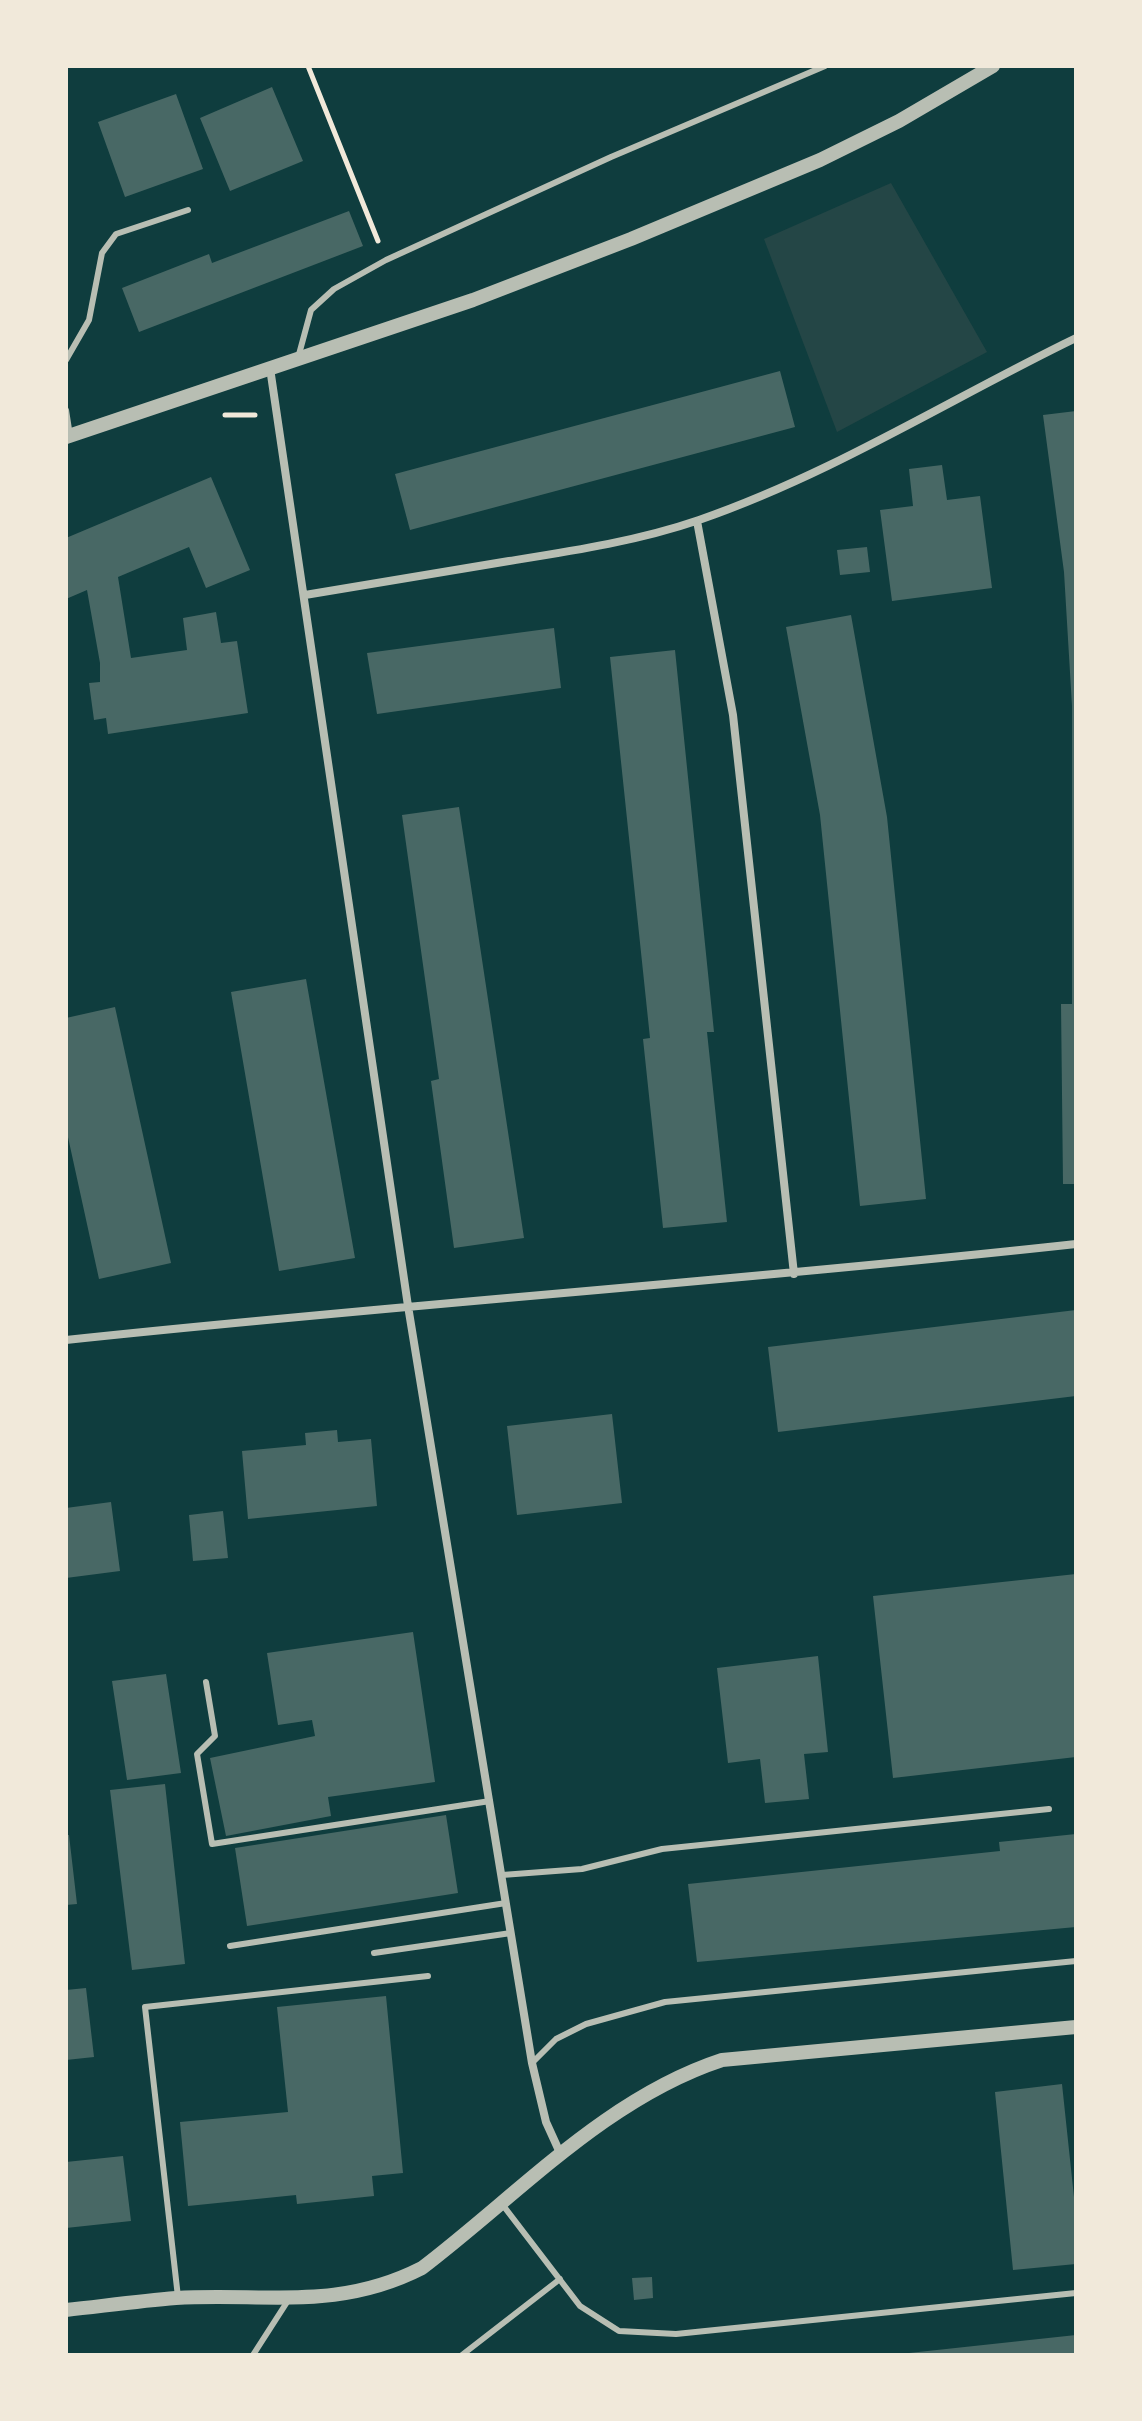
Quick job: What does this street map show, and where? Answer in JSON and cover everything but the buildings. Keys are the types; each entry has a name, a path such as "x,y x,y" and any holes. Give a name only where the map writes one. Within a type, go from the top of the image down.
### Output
{"street":[{"path":"68,437 473,300 758,187 899,121 993,66"},
{"path":"305,595 638,538 697,521 874,446 1076,338"},
{"path":"270,368 408,1306 532,2063 546,2122 561,2155"},
{"path":"697,521 733,715 794,1274"},
{"path":"66,1340 408,1306 794,1274 1076,1244"},
{"path":"66,2310 178,2298 289,2299 357,2294 390,2284 422,2268 632,2101 683,2073 722,2060 1076,2027"}],"lane":[{"path":"298,359 311,310 334,289 386,260 611,157 825,66"},
{"path":"66,360 89,320 102,253 116,234 188,210"},
{"path":"66,410 68,437"},
{"path":"206,1682 215,1736 197,1754 212,1844 490,1801"},
{"path":"502,1875 582,1869 662,1849 1049,1809"},
{"path":"230,1946 506,1903"},
{"path":"374,1953 511,1933"},
{"path":"532,2063 556,2039 586,2024 665,2002 1076,1961"},
{"path":"178,2298 145,2007 428,1976"},
{"path":"502,2204 580,2306 619,2331 676,2334 1076,2293"},
{"path":"462,2355 560,2279"},
{"path":"253,2355 289,2299"}],"path":[{"path":"308,66 386,260"}],"shaded area":[{"path":"891,183 987,352 837,432 764,239"}]}
